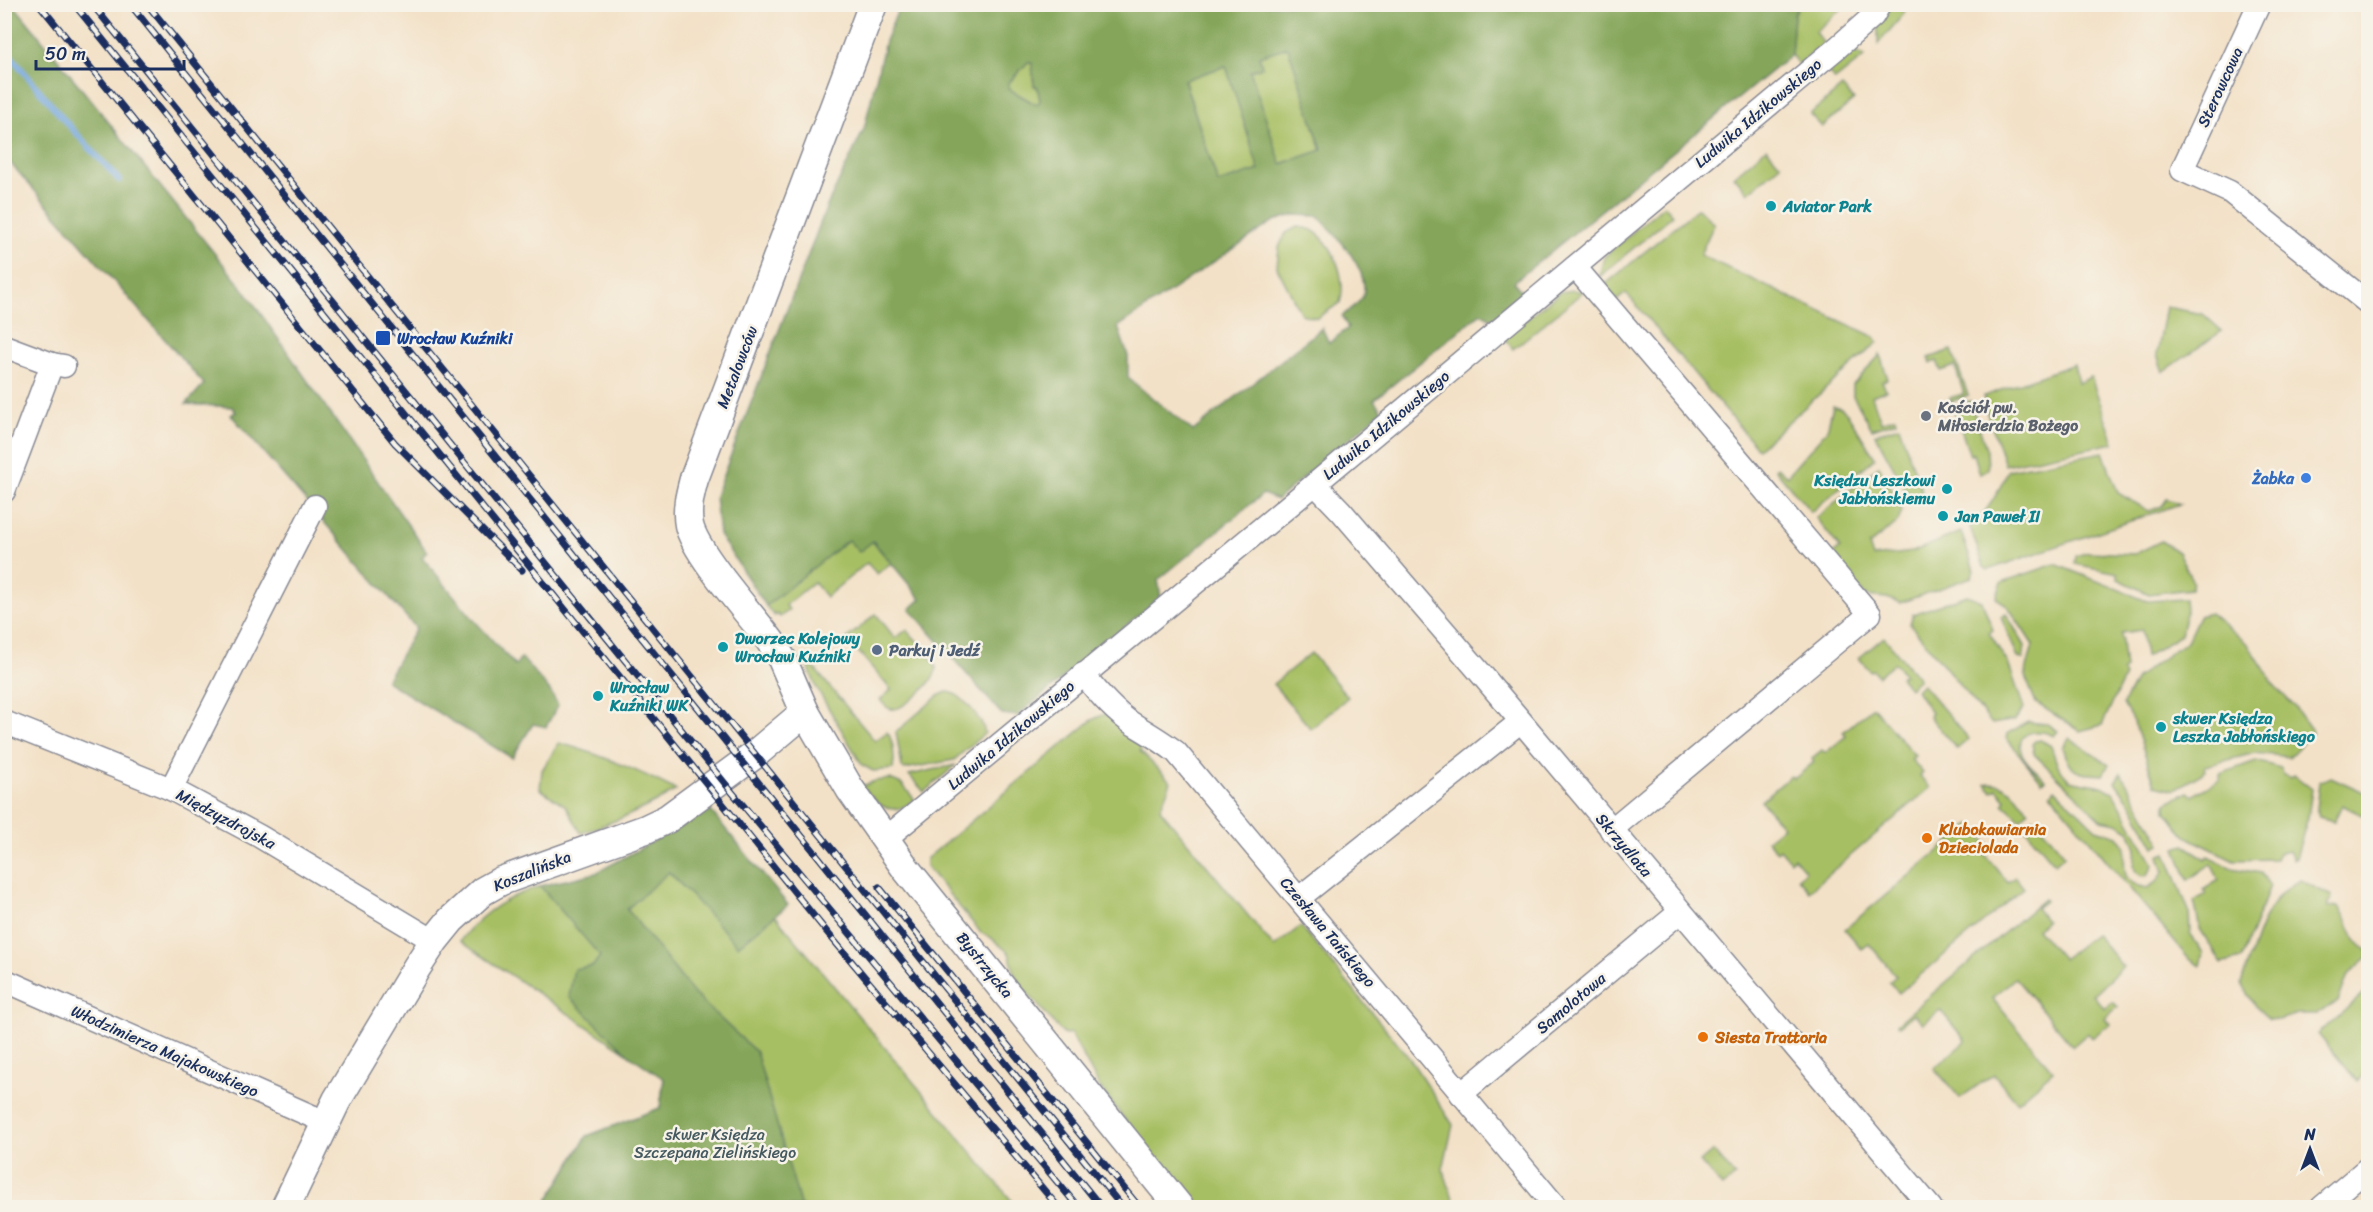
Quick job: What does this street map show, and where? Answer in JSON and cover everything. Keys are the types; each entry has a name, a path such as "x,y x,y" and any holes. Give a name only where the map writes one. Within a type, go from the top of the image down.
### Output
{"street":[{"name":"Metalowców","path":"805,712 782,659 698,546 689,527 688,508 698,470 873,4"},
{"name":"Ludwika Idzikowskiego","path":"885,839 1315,484 1856,32 1873,16 1880,4"},
{"name":"Sterowcowa","path":"2259,4 2182,170 2230,192 2368,303"},
{"path":"1575,267 1870,614 1611,830"},
{"path":"4,346 58,365 4,491"},
{"name":"Skrzydlata","path":"1315,484 1341,511 1931,1208"},
{"path":"171,789 315,506"},
{"name":"Czesława Tańskiego","path":"1083,674 1108,703 1176,752 1557,1208"},
{"name":"Bystrzycka","path":"805,712 850,789 906,870 1180,1208"},
{"name":"Koszalińska","path":"285,1208 325,1122 434,941 468,904 501,881 646,829 667,819 764,748 805,712"},
{"name":"Międzyzdrojska","path":"4,722 171,789 259,836 434,941"},
{"path":"1299,898 1520,722"},
{"name":"Samolotowa","path":"1461,1094 1680,912"},
{"name":"Włodzimierza Majakowskiego","path":"4,980 325,1122"},
{"path":"2321,1208 2365,1178"}],"green space":[{"path":"4,5 14,5 245,291 427,552 422,557 515,665 522,658 550,691 558,705 546,727 533,724 512,758 386,681 416,628 231,415 236,412 232,407 186,404 204,384 5,157"},
{"path":"900,5 1799,5 1794,15 1791,55 1514,282 1524,295 1493,320 1481,313 1374,400 1382,411 1277,500 1263,494 1158,580 1161,597 1017,716 1002,714 910,609 921,599 873,541 859,552 848,540 766,606 719,535 715,496 827,206 864,129 885,41","holes":["1288,47 1322,150 1281,164 1250,71 1262,67 1259,56","1028,62 1032,63 1034,86 1037,86 1040,100 1038,104 1009,89 1008,83","1226,66 1259,170 1218,183 1184,80","1294,215 1318,216 1350,253 1362,275 1364,286 1362,299 1342,316 1348,328 1329,343 1322,328 1193,431 1128,378 1128,356 1118,327 1274,221"]},
{"path":"1799,5 1846,5 1815,32 1824,44 1799,65 1791,55 1794,15"},
{"path":"1893,5 1908,5 1902,16 1878,44 1878,25"},
{"path":"1288,46 1322,151 1280,164 1250,71 1262,67 1259,56"},
{"path":"1857,53 1865,56 1835,80 1826,70 1848,54"},
{"path":"1028,62 1032,63 1034,86 1037,86 1039,104 1009,89 1008,84"},
{"path":"1226,66 1260,170 1218,183 1184,79"},
{"path":"1842,87 1854,100 1822,127 1810,114"},
{"path":"1766,148 1781,165 1748,193 1734,176"},
{"path":"1664,205 1673,215 1599,277 1604,257"},
{"path":"1698,208 1714,224 1700,255 1875,337 1878,342 1758,449 1626,293 1615,302 1602,287"},
{"path":"1297,227 1310,229 1320,236 1332,252 1340,273 1342,294 1340,303 1317,318 1301,314 1277,267 1279,247 1286,233"},
{"path":"1573,290 1583,292 1513,349 1504,338 1560,292"},
{"path":"2166,307 2203,314 2222,331 2163,372 2157,355"},
{"path":"1952,350 1968,395 1951,402 1950,398 1963,394 1955,366 1941,371 1937,361 1931,363 1929,358"},
{"path":"1880,355 1888,379 1882,381 1886,390 1872,396 1881,422 1896,417 1897,421 1872,429 1853,396 1853,385"},
{"path":"2074,364 2078,383 2091,377 2114,443 2005,465 1984,404 1984,396"},
{"path":"1970,401 1987,451 1988,469 1980,474 1974,454 1970,455 1953,407"},
{"path":"1833,406 1847,413 1875,458 1811,512 1775,469 1777,467 1787,476 1827,430"},
{"path":"1899,426 1923,495 1909,495 1875,434"},
{"path":"2103,452 2118,493 2149,511 2162,506 2167,499 2180,504 1988,570 1984,567 1970,527 1992,501 2008,470"},
{"path":"1879,466 1902,511 1898,522 1869,545 1873,557 1912,552 1961,532 1974,570 1972,577 1900,603 1887,598 1866,596 1830,557 1840,548 1816,518"},
{"path":"849,539 872,541 891,563 877,574 867,563 826,597 814,582 786,605 789,610 780,617 777,614 775,616 766,606"},
{"path":"2161,541 2178,552 2193,582 2191,589 2149,594 2118,579 2118,573 2075,564 2076,556 2088,552 2135,554"},
{"path":"2055,564 2147,601 2185,599 2186,612 2181,635 2145,657 2142,630 2121,633 2125,669 2122,671 2125,676 2102,725 2080,731 2036,703 2025,676 2033,645 2007,605 1996,598 2002,582"},
{"path":"1967,595 1982,601 1993,630 1989,633 2008,663 2024,708 2015,720 1992,724 1910,624 1913,614"},
{"path":"2210,613 2249,645 2275,686 2294,706 2313,732 2289,757 2255,753 2205,766 2206,771 2175,790 2155,785 2136,727 2123,704 2137,677 2187,641 2199,616"},
{"path":"876,614 895,638 907,630 928,653 936,667 926,687 896,709 888,708 880,700 891,690 847,638"},
{"path":"2006,614 2025,646 2023,659 2018,658 2001,617"},
{"path":"1884,637 1919,679 1909,688 1900,677 1904,674 1894,663 1878,676 1873,670 1870,671 1859,658"},
{"path":"1311,653 1348,697 1311,729 1273,684"},
{"path":"805,657 875,741 887,732 893,750 893,769 873,771 862,765 816,687"},
{"path":"1922,684 1969,739 1957,749 1929,716 1931,713 1916,690"},
{"path":"947,692 959,697 971,708 985,733 954,760 905,769 902,767 896,732 938,696"},
{"path":"1873,707 1915,756 1911,759 1923,773 1920,776 1930,788 1809,891 1798,878 1806,871 1794,857 1790,861 1780,849 1777,852 1767,840 1783,827 1761,801 1791,776 1794,779 1814,762 1812,758 1822,750 1825,753 1846,736 1843,732"},
{"path":"1104,714 1145,737 1140,751 1171,782 1160,809 1274,947 1301,926 1410,1059 1453,1125 1443,1169 1456,1207 1193,1207 1101,1089 1070,1033 1064,1035 1017,981 1009,953 990,937 981,933 926,866 926,859 1092,720"},
{"path":"2028,722 2047,724 2058,731 2054,736 2043,732 2031,733 2022,739 2020,744 2025,759 2046,780 2042,782 2007,739 2008,733"},
{"path":"2069,738 2109,765 2103,775 2081,773 2072,768 2063,747"},
{"path":"2041,740 2051,746 2057,764 2069,780 2102,786 2113,792 2151,859 2153,865 2148,875 2143,876 2136,872 2134,867 2136,848 2129,830 2117,823 2102,820 2034,754 2032,744"},
{"path":"559,743 619,763 676,790 630,815 581,833 566,806 540,789 542,770"},
{"path":"2256,761 2281,768 2283,774 2290,778 2294,775 2312,789 2308,817 2296,858 2293,859 2289,851 2279,853 2276,859 2234,860 2186,836 2166,811 2166,803 2188,792 2193,796 2220,779 2220,774"},
{"path":"956,765 924,792 909,775"},
{"path":"2121,773 2161,844 2155,847 2130,802 2115,782"},
{"path":"2331,777 2368,794 2368,818 2342,805 2334,821 2319,817 2316,809 2319,782"},
{"path":"890,779 902,784 915,800 906,806 892,809 879,804 862,786"},
{"path":"1986,784 2007,788 2029,811 2020,819 2003,804 2006,800 1997,789 1992,792"},
{"path":"2055,789 2096,829 2118,836 2125,846 2124,868 2132,883 2147,888 2158,881 2164,871 2159,856 2166,853 2189,911 2190,934 2203,953 2200,966 2188,958 2051,794"},
{"name":"skwer Księdza Szczepana Zielińskiego","path":"710,810 788,905 738,946 669,872 627,909 694,994 756,1052 801,1207 544,1207 587,1136 660,1108 664,1079 629,1055 569,997 574,969 593,966 600,956 540,886 596,873"},
{"path":"2034,818 2065,855 2055,864 2023,826"},
{"path":"1971,824 1988,844 1981,850 2008,882 2015,877 2024,888 1899,993 1889,982 1896,976 1869,944 1862,949 1845,929"},
{"path":"2184,845 2206,859 2208,856 2232,868 2261,873 2270,886 2241,959 2222,964 2200,929 2194,901 2206,894 2203,890 2219,880 2211,864 2188,880 2176,848"},
{"path":"669,872 738,945 775,915 1017,1207 544,1207 587,1136 660,1108 664,1078 460,941 480,919 503,902 528,890 555,882 583,878"},
{"path":"2300,880 2332,896 2328,907 2338,906 2342,911 2354,937 2362,947 2368,950 2368,957 2348,975 2338,1002 2317,1014 2297,1014 2279,1020 2269,1019 2254,1005 2241,984 2255,940 2268,912 2287,888"},
{"path":"2044,899 2045,901 2036,908 2046,921 2037,929 2063,959 2095,934 2123,967 2093,995 2105,1009 2113,1002 2118,1007 2105,1018 2110,1024 2092,1038 2088,1033 2073,1046 2015,978 1992,998 2053,1071 2017,1102 1994,1074 1960,1098 1934,1068 1966,1041 1940,1010 1923,1024 1914,1014 1899,1026 1897,1024"},
{"path":"2368,990 2368,1071 2357,1081 2318,1034"},
{"path":"1713,1151 1735,1176 1722,1187 1700,1162"}],"waterway":[{"path":"4,48 65,121 119,180"}],"railway":[{"path":"39,4 395,443 522,570"},
{"path":"74,4 826,931 1059,1208"},
{"path":"92,4 732,792 1079,1208"},
{"path":"130,4 1102,1208"},
{"path":"147,4 1123,1208"},
{"path":"879,887 1140,1208"}],"place":[{"name":"Aviator Park","path":"1771,206"},
{"name":"Wrocław Kuźniki","path":"383,338"},
{"name":"Kościół pw. Miłosierdzia Bożego","path":"1926,416"},
{"name":"Żabka","path":"2306,478"},
{"name":"Księdzu Leszkowi Jabłońskiemu","path":"1947,489"},
{"name":"Jan Paweł II","path":"1943,516"},
{"name":"Dworzec Kolejowy Wrocław Kuźniki","path":"723,647"},
{"name":"Parkuj i Jedź","path":"877,650"},
{"name":"Wrocław Kuźniki WK","path":"598,696"},
{"name":"skwer Księdza Leszka Jabłońskiego","path":"2161,727"},
{"name":"Klubokawiarnia Dzieciolada","path":"1927,838"},
{"name":"Siesta Trattoria","path":"1703,1037"}]}
